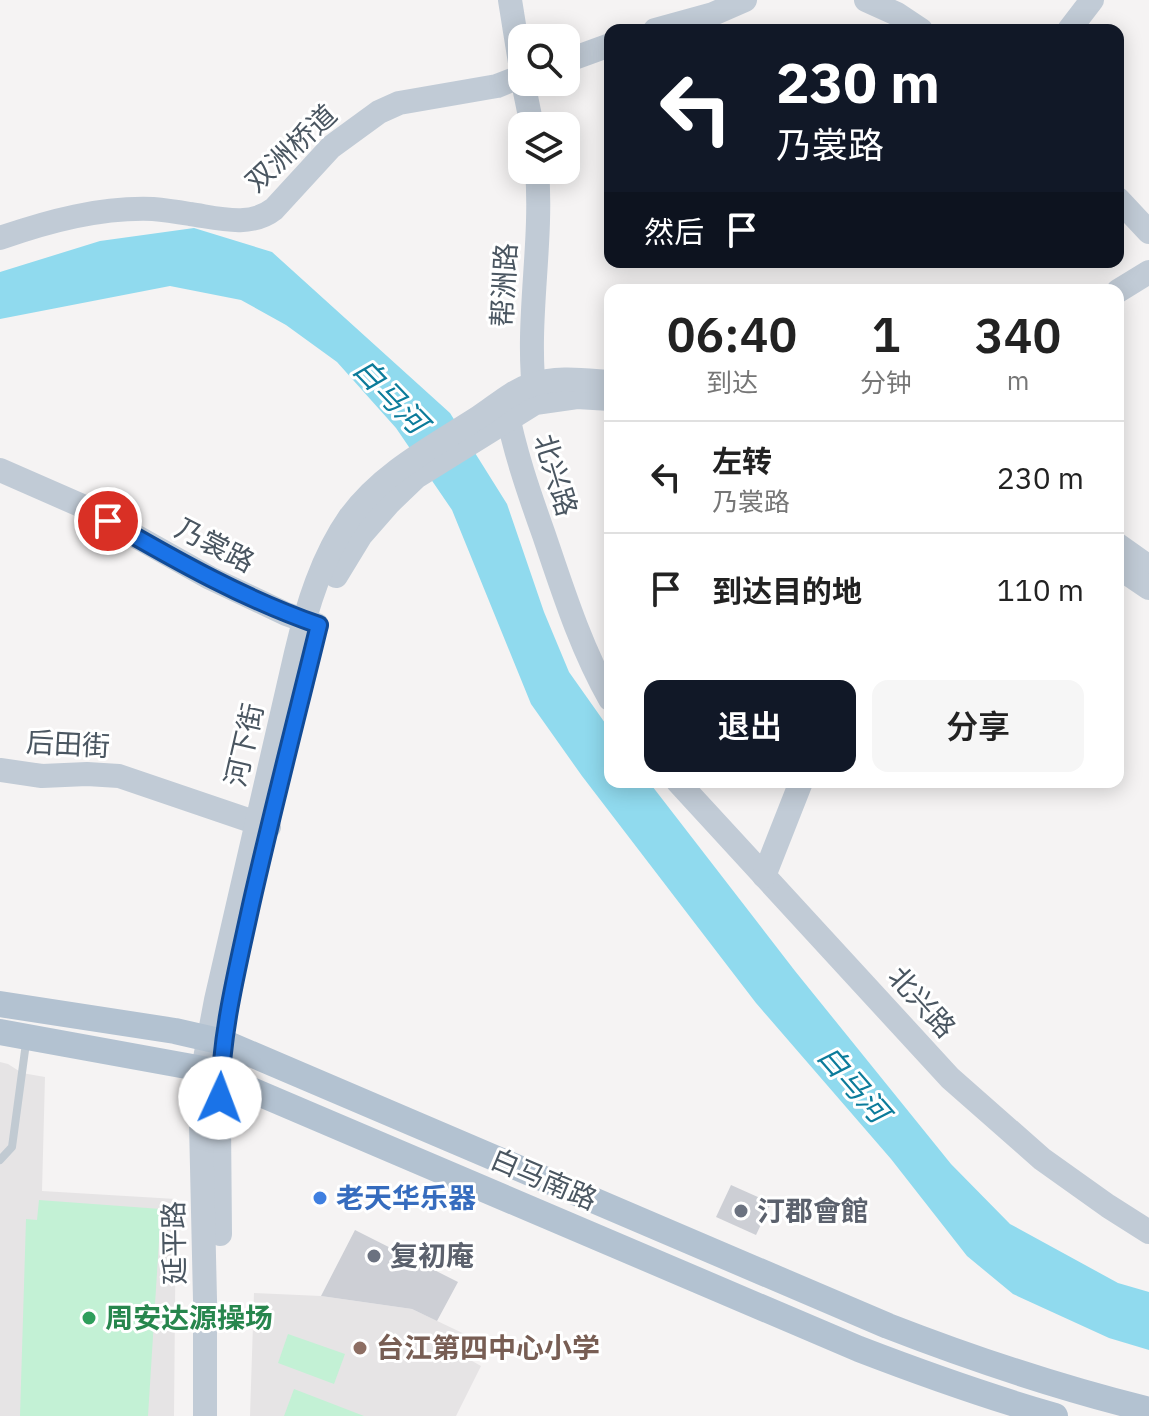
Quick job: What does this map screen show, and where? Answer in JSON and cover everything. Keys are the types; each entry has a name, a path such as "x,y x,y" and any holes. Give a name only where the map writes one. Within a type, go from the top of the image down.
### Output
{"main road":[{"path":"0,1004 216,1040 888,1326 1025,1375 1149,1410"},
{"name":"白马南路","path":"0,1032 212,1071 859,1349 940,1380 1055,1416"}],"street":[{"path":"510,0 514,24"},
{"path":"677,24 713,14 745,0"},
{"path":"866,0 912,24"},
{"path":"1074,24 1092,0"},
{"path":"580,56 604,47"},
{"name":"双洲桥道","path":"0,238 50,222 128,209 155,209 229,220 257,218 274,209 331,147 379,112 399,103 508,82"},
{"name":"帮洲路","path":"534,394 531,358 537,184"},
{"path":"1124,205 1149,232"},
{"path":"1124,287 1149,272"},
{"path":"496,416 564,379 604,382"},
{"path":"534,394 604,399"},
{"name":"河下街","path":"212,1071 216,1040 229,1002 263,825 311,623 352,547 410,471 496,416"},
{"name":"北兴路","path":"496,416 515,448 569,609 604,687"},
{"name":"乃裳路","path":"0,470 80,505 210,578 311,623"},
{"path":"1124,549 1149,567"},
{"path":"1124,571 1149,588"},
{"name":"后田街","path":"0,770 42,776 119,776 263,825"},
{"name":"北兴路","path":"683,788 950,1078 1042,1159 1149,1232"},
{"path":"764,876 799,788"},
{"name":"延平路","path":"205,1416 201,1123 212,1071"},
{"name":"延平路","path":"212,1071 222,1416"}],"lane":[{"path":"0,1160 12,1147 27,1037"}],"shaded area":[{"name":"周安达源操场","path":"0,1062 22,1073 45,1077 42,1191 176,1199 174,1416 0,1416"},
{"name":"台江第四中心小学","path":"254,1293 321,1296 412,1309 473,1338 465,1357 481,1366 456,1416 250,1416"}],"green space":[{"name":"周安达源操场","path":"39,1200 161,1209 148,1416 20,1416 26,1219 37,1220"},
{"path":"288,1334 345,1354 334,1384 278,1363"},
{"path":"294,1389 364,1416 284,1416"}],"water":[{"name":"白马河","path":"194,228 272,252 450,413 507,504 544,612 569,672 604,722 604,788 654,788 795,971 951,1164 1010,1224 1118,1283 1149,1292 1149,1350 1109,1338 1013,1294 967,1256 891,1159 756,1003 582,776 531,704 452,510 396,428 337,362 286,325 241,300 170,286 0,319 0,272 100,241"}],"building":[{"path":"731,1185 771,1203 756,1235 716,1217"},
{"name":"复初庵","path":"355,1230 458,1282 437,1321 412,1309 321,1296"}],"place":[{"name":"老天华乐器","path":"320,1198"},
{"name":"汀郡會館","path":"741,1211"},
{"name":"复初庵","path":"374,1256"},
{"name":"周安达源操场","path":"89,1318"},
{"name":"台江第四中心小学","path":"360,1348"}],"route":[{"path":"108,521 210,578 286,614 319,625 229,1002 220,1098"}]}
